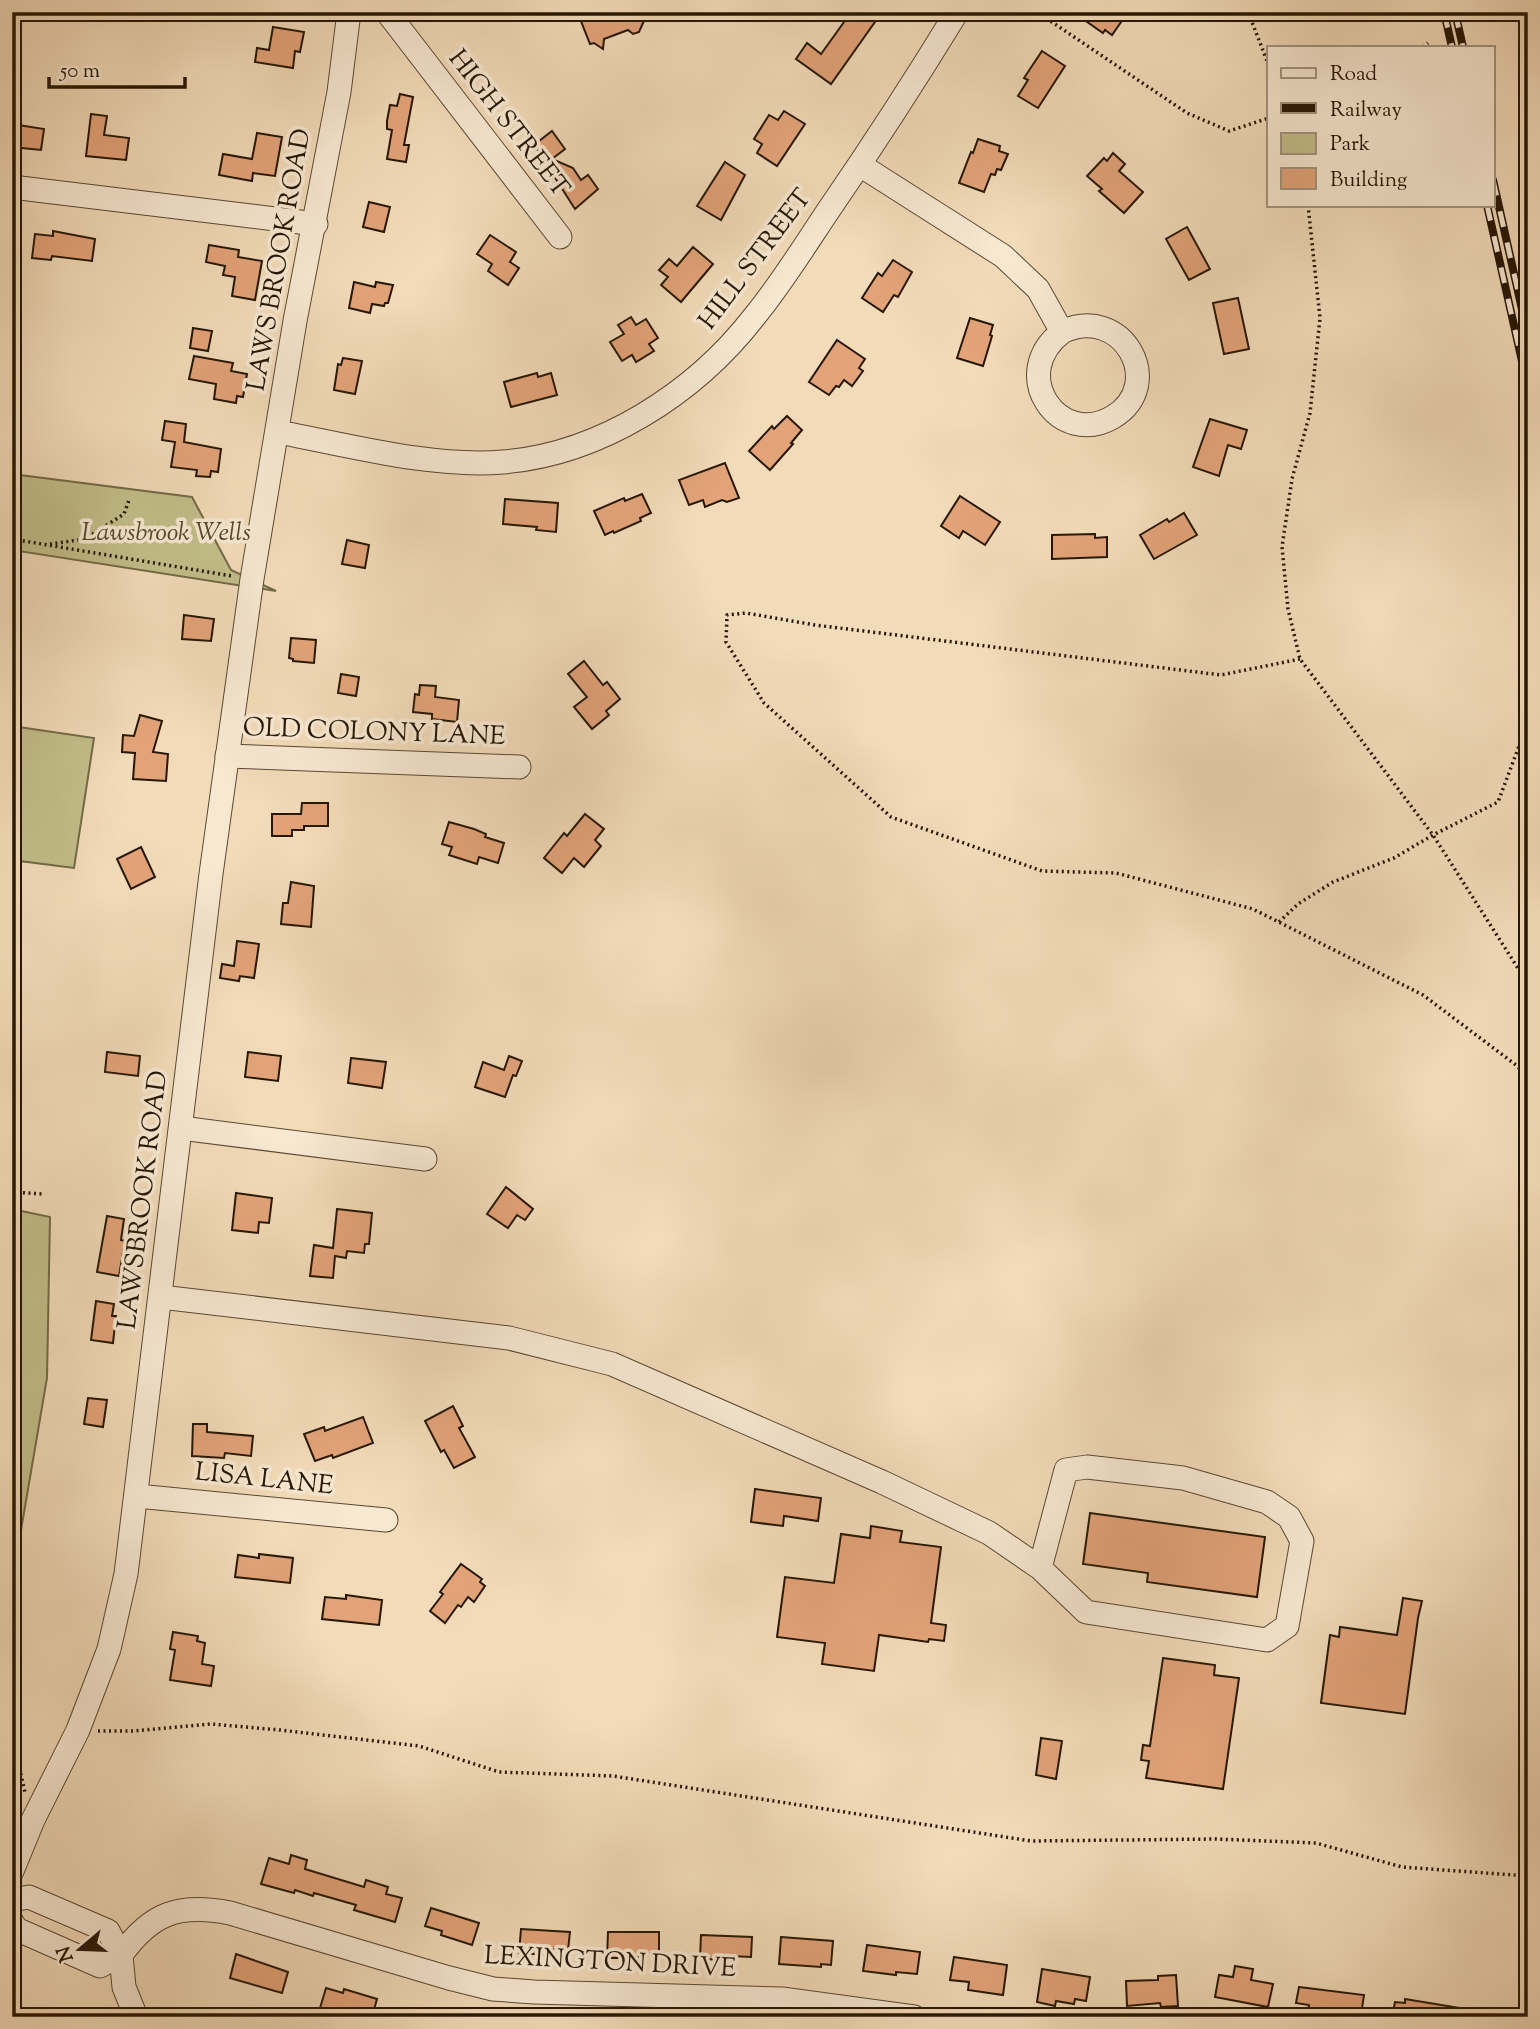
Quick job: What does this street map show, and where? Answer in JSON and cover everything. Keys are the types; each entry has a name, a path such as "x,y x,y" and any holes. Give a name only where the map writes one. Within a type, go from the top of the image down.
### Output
{"street":[{"name":"LAWS BROOK ROAD","path":"262,517 295,321 340,92 349,12"},
{"name":"HIGH STREET","path":"387,12 560,237"},
{"name":"HILL STREET","path":"278,432 393,453 468,463 530,459 624,426 678,391 737,337 773,293 860,165 957,12"},
{"path":"860,165 1003,256 1038,289 1062,332"},
{"path":"12,187 316,224"},
{"path":"1094,325 1114,333 1129,348 1134,358 1137,380 1130,400 1115,416 1094,424 1072,422 1052,410 1045,401 1038,380 1041,358 1046,347 1062,332 1072,327 1094,325"},
{"name":"LAWSBROOK ROAD","path":"12,1871 33,1820 78,1730 109,1649 127,1574 211,874 262,517"},
{"name":"OLD COLONY LANE","path":"227,756 519,766"},
{"path":"181,1128 425,1159"},
{"path":"161,1297 509,1338 612,1364 882,1482 989,1533 1040,1568 1086,1612 1267,1640 1287,1626 1302,1541 1289,1517 1268,1502 1183,1478 1087,1467 1066,1470 1040,1568"},
{"name":"LISA LANE","path":"137,1496 386,1520"},
{"path":"12,1900 29,1897 108,1931 121,1955 124,1987 136,2017"},
{"name":"LEXINGTON DRIVE","path":"121,1955 139,1930 156,1918 189,1910 216,1910 493,1989 782,1999 914,2017"},
{"path":"12,1922 16,1929 100,1966 121,1955"}],"path":[{"path":"1037,12 1187,113 1229,131 1267,119"},
{"path":"1251,12 1252,22 1267,61"},
{"path":"1424,46 1427,43"},
{"path":"1308,206 1320,318 1310,413 1292,479 1282,547 1288,608 1300,659 1433,835 1528,984"},
{"path":"47,545 85,539 124,514 129,500"},
{"path":"12,539 252,579"},
{"path":"1300,659 1221,675 829,626 746,613 727,615 726,642 764,703 891,817 1042,871 1116,873 1253,909 1423,995 1528,1077"},
{"path":"1279,922 1298,904 1333,882 1394,858 1499,802 1522,738 1528,735"},
{"path":"12,1192 42,1194"},
{"path":"78,1730 133,1731 211,1724 280,1730 419,1746 499,1772 613,1776 1031,1840 1216,1839 1316,1843 1402,1867 1528,1876"},
{"path":"12,1736 20,1778 33,1820"}],"green space":[{"name":"Lawsbrook Wells","path":"12,474 192,497 231,570 276,591 12,550"},
{"path":"12,726 94,738 74,868 12,860"},
{"path":"12,1209 50,1217 47,1378 12,1583"}],"building":[{"path":"590,12 648,12 639,32 633,34 628,30 604,39 603,49 594,43 590,44 579,16"},
{"path":"830,12 882,12 831,84 796,59 807,43 821,54 844,22"},
{"path":"1073,12 1128,12 1112,35 1105,30 1103,33"},
{"path":"273,27 304,32 300,52 295,51 293,68 255,62 257,48 269,50"},
{"path":"1042,51 1065,66 1038,108 1018,96 1028,80 1024,78"},
{"path":"400,94 413,97 404,145 409,145 406,162 387,159 392,130 387,129 390,105 397,106"},
{"path":"784,111 805,124 777,166 757,153 762,144 754,139 769,115 778,120"},
{"path":"91,114 107,116 104,135 129,138 126,160 86,156"},
{"path":"12,124 44,129 41,150 12,147"},
{"path":"552,131 565,149 552,159 573,168 581,180 588,175 598,189 575,209 552,173 554,172 534,145"},
{"path":"257,133 282,137 275,176 253,173 252,181 219,175 223,154 252,159"},
{"path":"978,139 1000,146 999,151 1008,154 1001,170 997,169 995,175 991,174 984,192 959,183"},
{"path":"1113,153 1125,164 1119,171 1143,192 1124,213 1099,191 1102,189 1087,176 1104,158 1107,161"},
{"path":"725,162 745,175 721,220 697,206"},
{"path":"369,202 390,207 384,232 363,227"},
{"path":"1187,227 1210,269 1189,280 1166,239"},
{"path":"53,231 95,239 92,261 52,256 51,260 32,258 35,234 53,236"},
{"path":"490,235 516,252 510,262 519,268 508,285 488,271 492,264 477,254"},
{"path":"209,245 239,250 238,257 262,261 255,300 232,296 235,277 223,275 225,266 206,262"},
{"path":"693,247 713,264 681,302 661,285 668,277 659,270 669,259 677,266"},
{"path":"893,260 912,272 898,297 894,295 883,312 862,298 878,273 882,276"},
{"path":"354,282 375,287 376,282 393,285 388,303 384,306 372,304 370,313 349,308"},
{"path":"1238,298 1249,349 1224,354 1213,303"},
{"path":"631,317 636,325 646,319 658,338 649,344 654,351 636,362 632,355 622,361 610,342 624,334 618,325"},
{"path":"970,318 993,325 983,366 957,358"},
{"path":"193,328 212,331 208,351 190,348"},
{"path":"837,340 865,359 859,368 863,371 852,386 844,380 829,395 809,382"},
{"path":"194,356 233,363 231,371 247,374 243,397 237,396 236,403 214,399 216,384 189,379"},
{"path":"343,358 362,361 355,394 334,390 338,364 341,365"},
{"path":"537,373 538,377 551,373 557,395 511,407 504,382"},
{"path":"787,416 802,430 770,470 749,451 772,426 774,429"},
{"path":"1210,419 1247,430 1241,449 1228,445 1219,476 1193,467"},
{"path":"165,421 186,424 184,442 221,449 218,472 211,471 210,477 196,476 197,470 171,467 175,442 162,440"},
{"path":"725,463 739,498 727,502 722,500 705,507 703,500 689,505 679,480"},
{"path":"642,494 651,513 640,518 641,521 605,535 594,511 624,498 625,501"},
{"path":"960,496 1000,522 985,545 963,531 959,538 941,526"},
{"path":"505,499 558,503 556,532 536,530 537,527 503,524"},
{"path":"1184,513 1197,535 1154,559 1140,535 1167,519 1169,522"},
{"path":"1095,534 1095,538 1107,537 1107,557 1052,559 1052,535"},
{"path":"347,540 369,545 365,568 342,564"},
{"path":"184,615 214,619 211,641 182,639"},
{"path":"291,638 316,640 314,663 293,661 289,658"},
{"path":"584,661 603,685 607,682 620,699 606,711 609,715 592,729 574,707 587,697 568,674"},
{"path":"341,674 359,677 356,696 338,693"},
{"path":"420,685 436,686 435,697 459,700 457,722 432,719 432,714 413,712 415,694 419,695"},
{"path":"140,715 162,721 153,752 168,754 166,781 133,779 135,753 122,752 123,735 134,736"},
{"path":"302,803 328,803 328,826 304,826 304,830 292,830 292,836 272,836 272,814 301,814"},
{"path":"585,814 604,829 595,840 601,846 584,867 574,858 562,873 544,858 564,833 567,836"},
{"path":"449,822 474,829 486,834 485,837 504,843 498,863 479,857 477,864 449,855 452,847 442,844"},
{"path":"141,847 155,877 131,889 117,859"},
{"path":"291,882 314,886 311,927 281,924 283,903 288,903"},
{"path":"237,941 259,944 254,978 240,976 239,981 220,978 222,964 234,966"},
{"path":"107,1052 140,1056 138,1076 105,1072"},
{"path":"248,1052 281,1056 278,1081 245,1077"},
{"path":"509,1056 522,1061 516,1076 513,1075 505,1097 475,1087 483,1062 504,1070"},
{"path":"351,1058 386,1062 382,1088 348,1083"},
{"path":"506,1187 533,1209 525,1220 517,1215 508,1228 487,1214"},
{"path":"236,1193 272,1198 269,1223 259,1222 258,1233 232,1230"},
{"path":"337,1209 372,1213 369,1244 365,1244 364,1253 347,1251 346,1258 335,1256 333,1278 310,1276 314,1245 333,1248"},
{"path":"107,1216 124,1219 121,1240 125,1241 119,1276 97,1272"},
{"path":"96,1301 114,1304 112,1316 116,1316 113,1343 91,1340"},
{"path":"88,1398 107,1400 103,1427 84,1424"},
{"path":"453,1406 463,1426 459,1428 475,1457 454,1468 444,1450 441,1452 425,1421"},
{"path":"363,1417 373,1443 333,1458 332,1455 315,1461 304,1434 324,1427 325,1431"},
{"path":"193,1424 207,1424 207,1432 253,1436 251,1456 225,1453 224,1458 192,1456"},
{"path":"755,1489 821,1498 818,1521 784,1516 783,1526 751,1522"},
{"path":"1090,1513 1265,1537 1257,1597 1147,1582 1148,1573 1083,1564"},
{"path":"871,1526 902,1531 900,1542 941,1547 931,1623 946,1625 944,1641 929,1639 928,1642 879,1635 874,1671 822,1664 825,1643 777,1637 785,1577 834,1583 841,1534 870,1538"},
{"path":"259,1554 293,1558 290,1583 235,1577 238,1555 259,1558"},
{"path":"461,1564 482,1579 480,1582 485,1586 474,1602 468,1597 461,1607 458,1605 445,1623 430,1611 443,1594 440,1592"},
{"path":"346,1595 382,1600 379,1625 322,1619 325,1597 346,1599"},
{"path":"1403,1598 1422,1601 1405,1714 1321,1703 1330,1635 1339,1637 1340,1627 1397,1635"},
{"path":"173,1632 198,1636 197,1641 205,1643 202,1664 214,1666 211,1686 170,1680 175,1650 170,1649"},
{"path":"1163,1658 1215,1665 1214,1675 1239,1678 1223,1789 1146,1778 1149,1761 1141,1760 1143,1745 1150,1746"},
{"path":"1041,1738 1062,1741 1056,1779 1036,1775"},
{"path":"291,1855 307,1860 305,1869 364,1887 366,1880 388,1887 386,1894 402,1898 395,1922 354,1910 356,1905 314,1893 313,1896 295,1890 294,1893 261,1884 269,1858 289,1864"},
{"path":"431,1908 479,1923 472,1945 441,1935 442,1931 425,1926"},
{"path":"521,1929 570,1932 568,1950 549,1949 549,1955 519,1953"},
{"path":"608,1932 659,1932 659,1953 638,1953 638,1958 607,1958"},
{"path":"701,1935 752,1937 751,1957 730,1956 730,1960 700,1959"},
{"path":"781,1937 833,1941 831,1965 821,1964 821,1967 779,1964"},
{"path":"867,1945 920,1952 917,1974 896,1972 896,1975 863,1971"},
{"path":"236,1954 288,1972 282,1993 230,1978"},
{"path":"954,1957 1007,1965 1003,1995 968,1990 969,1982 950,1980"},
{"path":"1235,1966 1253,1969 1251,1980 1273,1984 1268,2007 1215,1997 1219,1975 1233,1977"},
{"path":"1042,1969 1090,1977 1086,2001 1075,1999 1074,2004 1056,2001 1055,2006 1037,2002"},
{"path":"1176,1975 1178,2006 1161,2007 1160,2003 1127,2006 1126,1981 1158,1980 1158,1976"},
{"path":"1299,1987 1364,1995 1361,2015 1340,2013 1340,2017 1308,2012 1309,2005 1296,2003"},
{"path":"326,1988 343,1993 344,1989 377,1999 372,2017 347,2017 320,2008"},
{"path":"1405,1999 1466,2009 1465,2017 1392,2017 1395,2002 1405,2003"}],"railway":[{"path":"1444,12 1452,46"},
{"path":"1455,12 1463,46"},
{"path":"1494,184 1528,336"},
{"path":"1487,206 1528,388"}]}
